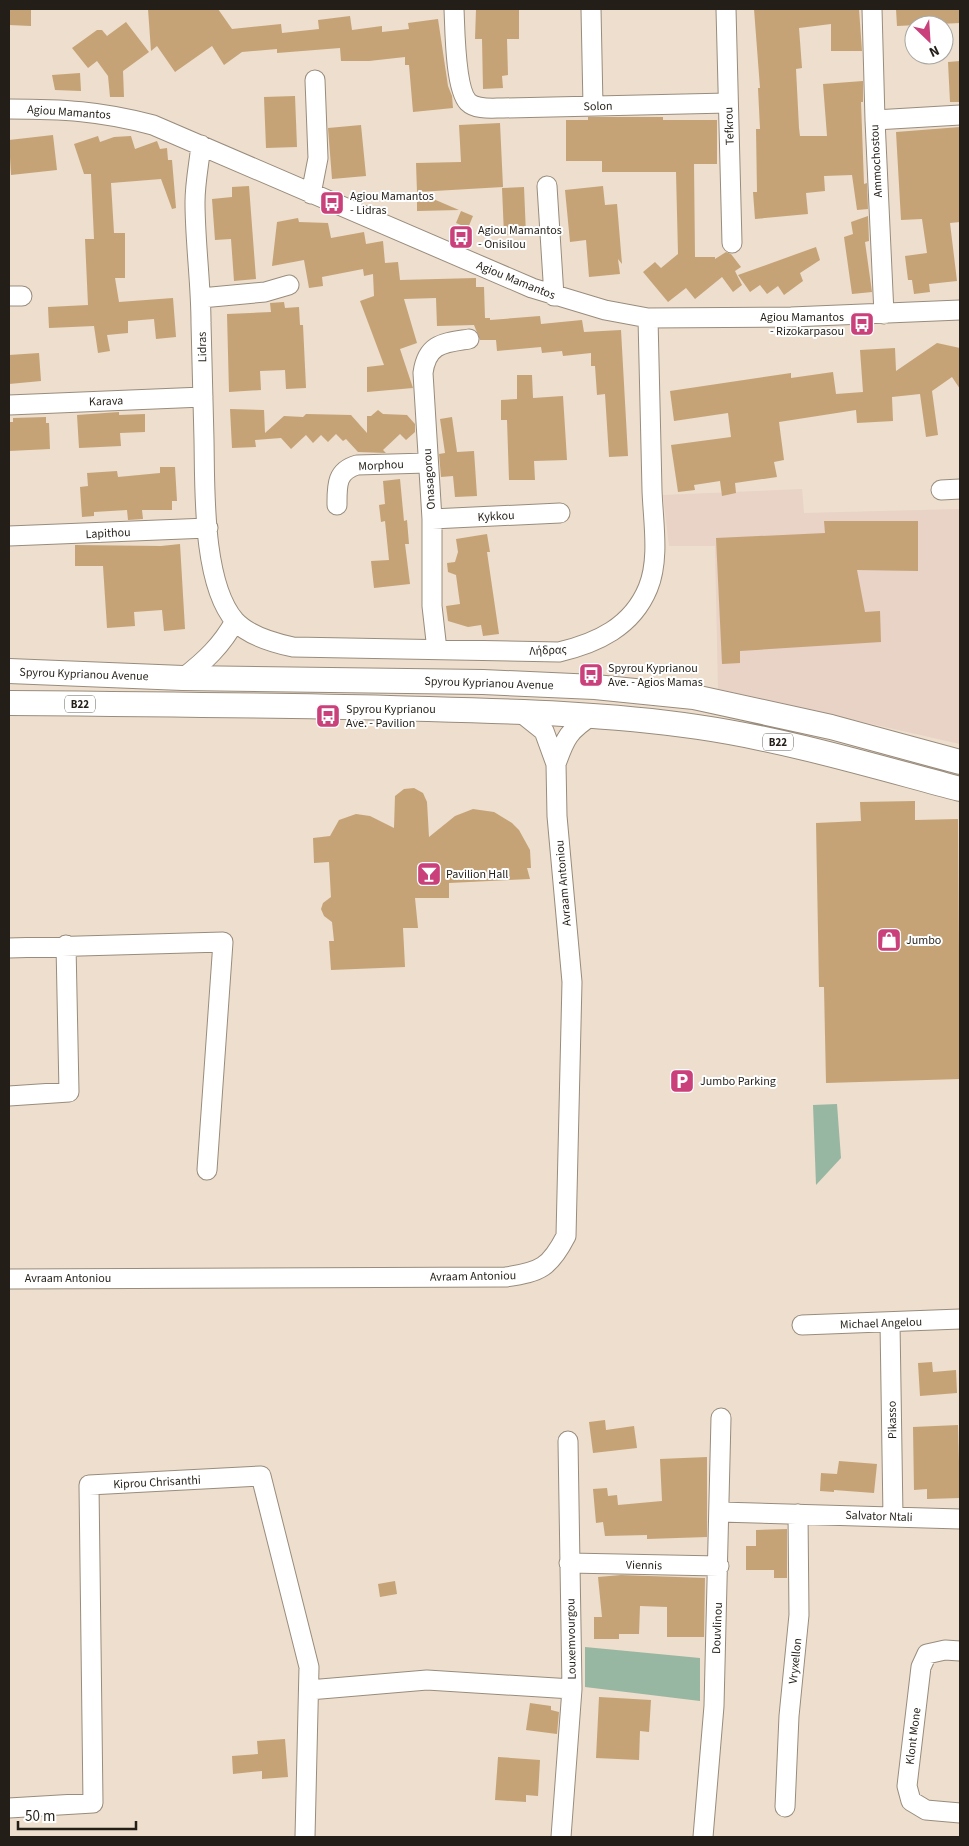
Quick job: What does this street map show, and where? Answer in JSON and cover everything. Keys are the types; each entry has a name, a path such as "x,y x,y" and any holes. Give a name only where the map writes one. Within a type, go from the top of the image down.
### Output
{"main road":[{"name":"Spyrou Kyprianou Avenue","path":"9,671 183,678 483,682 595,687 694,697 831,727 960,762"},
{"name":"B22","path":"9,703 519,711 593,715 697,727 753,737 819,751 960,789"}],"street":[{"name":"Solon","path":"454,9 460,84 469,103 482,108 728,103"},
{"path":"591,9 593,106"},
{"name":"Tefkrou","path":"726,9 732,243"},
{"name":"Ammochostou","path":"872,9 874,120 884,314"},
{"path":"311,194 318,158 315,80"},
{"name":"Agiou Mamantos","path":"9,109 62,109 113,114 153,124 311,194 554,296 591,307 648,318 884,314 960,310"},
{"path":"874,120 960,115"},
{"name":"Lidras","path":"201,146 195,201 201,298 203,397 210,550"},
{"path":"547,186 554,296"},
{"path":"201,298 265,292 289,285"},
{"name":"Λήδρας","path":"210,550 223,598 235,621 255,634 275,643 293,647 558,652 587,645 606,635 624,622 636,608 648,588 654,549 648,318"},
{"name":"Onasagorou","path":"437,650 432,606 432,519 427,463 424,364 427,355 436,346 469,340"},
{"name":"Karava","path":"9,405 203,397"},
{"name":"Morphou","path":"337,505 337,482 347,468 357,465 427,463"},
{"path":"941,490 960,489"},
{"name":"Kykkou","path":"432,519 560,513"},
{"name":"Lapithou","path":"9,536 208,528"},
{"path":"183,678 205,661 228,635 235,621"},
{"path":"519,711 544,731 556,764"},
{"path":"556,764 568,734 593,715"},
{"name":"Avraam Antoniou","path":"9,1279 506,1277 526,1274 548,1264 556,1256 566,1236 572,982 557,816 556,764"},
{"path":"9,948 223,942 207,1170"},
{"path":"9,1096 69,1092 66,945"},
{"name":"Michael Angelou","path":"802,1325 960,1319"},
{"name":"Pikasso","path":"890,1323 893,1517"},
{"name":"Douvlinou","path":"703,1837 714,1706 719,1566 721,1418"},
{"name":"Louxemvourgou","path":"560,1837 572,1689 568,1441"},
{"name":"Kiprou Chrisanthi","path":"9,1808 93,1803 89,1485 261,1476 309,1667 305,1837"},
{"name":"Salvator Ntali","path":"720,1512 960,1519"},
{"name":"Vryxellon","path":"785,1807 789,1716 799,1615 798,1514"},
{"name":"Viennis","path":"569,1563 719,1566"},
{"name":"Klont Mone","path":"960,1651 945,1650 927,1654 921,1667 907,1786 911,1801 926,1810 960,1813"},
{"path":"309,1690 427,1680 572,1689"}],"shaded area":[{"path":"802,489 804,513 960,509 960,744 718,689 715,546 669,546 663,495"}],"green space":[{"path":"837,1104 841,1158 816,1185 813,1105"},
{"path":"585,1647 700,1658 700,1701 585,1687"}],"building":[{"path":"9,9 31,9 31,26 9,25"},
{"path":"148,9 218,9 232,29 281,24 282,33 319,29 318,20 350,16 352,30 382,26 382,32 409,29 408,23 438,19 453,108 413,112 409,65 405,65 405,57 369,61 341,61 340,48 277,53 277,49 242,52 224,65 212,46 175,72 157,46 151,51"},
{"path":"476,9 519,9 519,39 507,39 508,75 502,76 503,88 483,89 482,39 475,39"},
{"path":"754,9 859,9 862,51 831,51 831,24 799,28 802,68 796,69 800,136 827,136 823,84 863,81 863,102 861,102 864,184 867,183 868,209 857,210 852,175 824,176 825,191 806,193 808,214 755,219 753,192 757,192 756,129 760,129 758,88 760,88"},
{"path":"896,9 960,9 960,23 954,23 954,15 904,15 904,26 897,26"},
{"path":"126,22 149,52 123,71 124,97 110,97 108,76 97,61 88,68 72,48 97,30 102,30 107,36"},
{"path":"960,61 960,102 950,102 948,65 954,65 954,62"},
{"path":"80,73 81,91 55,90 52,75"},
{"path":"295,96 297,147 266,148 264,97"},
{"path":"588,117 663,117 663,120 717,120 717,164 694,164 695,257 715,257 715,259 726,252 731,254 741,267 735,271 742,285 733,292 722,277 695,299 686,288 668,302 643,272 655,262 661,268 678,254 676,172 602,172 602,161 566,161 566,120 588,120"},
{"path":"500,123 503,187 417,192 416,163 461,162 459,125"},
{"path":"361,125 366,176 332,179 328,128"},
{"path":"960,127 960,222 950,223 957,281 929,284 930,292 914,294 912,280 908,280 905,256 927,253 922,219 901,220 896,132"},
{"path":"53,135 57,170 11,175 9,140"},
{"path":"98,136 100,142 114,137 131,136 135,149 157,141 160,149 167,148 168,160 172,160 176,208 172,209 161,179 111,183 114,233 125,233 125,278 115,278 119,302 173,298 176,337 156,339 154,319 128,321 128,333 107,335 110,351 98,353 94,326 49,328 48,307 88,305 85,239 94,239 91,174 84,174 74,144"},
{"path":"249,186 256,279 234,281 231,239 215,240 212,199 232,197 232,187"},
{"path":"603,186 605,205 617,204 622,264 618,259 620,274 589,277 586,240 570,242 565,190"},
{"path":"524,187 526,235 504,235 502,188"},
{"path":"417,192 459,210 417,211"},
{"path":"461,211 473,216 468,228 456,223"},
{"path":"868,216 869,241 865,242 872,292 852,294 844,237 853,234 851,222"},
{"path":"298,218 299,222 328,223 331,238 364,232 366,244 383,241 385,263 398,262 400,280 476,278 476,287 484,287 485,318 490,318 490,320 540,316 541,324 582,320 584,332 621,330 628,456 609,457 605,394 597,395 595,366 591,366 591,353 563,356 562,351 542,353 541,347 497,351 496,340 480,340 474,325 437,326 436,298 404,299 417,343 400,349 413,388 367,392 367,367 384,365 360,301 374,296 373,274 364,276 363,269 322,277 323,286 309,288 304,260 272,266 277,222"},
{"path":"816,247 820,260 800,273 803,281 784,295 778,286 767,294 760,285 750,292 738,275"},
{"path":"284,302 285,308 299,307 300,325 303,325 306,388 286,389 285,370 260,371 261,390 229,392 227,314 271,312 270,303"},
{"path":"937,343 960,348 960,389 952,377 932,391 938,435 926,437 920,394 892,397 893,421 857,423 856,410 779,422 784,460 774,462 777,477 735,483 736,493 722,496 720,481 694,485 695,490 678,492 671,445 731,437 728,413 674,421 670,391 791,373 791,378 833,372 836,394 863,392 860,350 895,348 896,371"},
{"path":"39,353 41,381 9,384 9,355"},
{"path":"517,375 532,375 533,398 563,396 567,460 534,461 535,480 509,480 507,420 501,420 501,400 517,399"},
{"path":"230,409 264,410 265,433 284,416 303,417 306,414 351,415 367,433 367,416 371,416 378,410 383,414 407,415 415,424 415,432 406,440 400,434 383,450 386,453 358,452 346,439 343,441 336,434 328,442 321,435 313,443 306,435 291,449 281,438 255,440 256,447 232,448"},
{"path":"119,412 119,415 145,414 145,432 120,433 121,446 79,448 77,415"},
{"path":"46,417 46,423 49,423 50,449 9,451 9,422 13,422 13,418"},
{"path":"452,417 457,452 474,451 477,496 455,497 453,476 441,477 439,454 445,453 440,419"},
{"path":"160,467 175,467 177,501 172,501 172,510 142,510 143,519 128,520 127,510 94,512 94,516 82,517 80,487 88,486 87,473 117,471 118,477 160,473"},
{"path":"400,479 404,521 407,520 409,544 405,544 410,584 374,588 371,561 389,560 385,521 381,522 379,505 385,504 383,481"},
{"path":"824,521 918,521 918,571 857,570 865,612 880,611 881,642 740,651 740,663 722,664 716,538 825,533"},
{"path":"487,534 490,552 487,552 499,634 483,636 481,625 468,627 448,621 446,606 460,604 456,575 448,572 447,563 455,562 458,552 456,539"},
{"path":"180,544 185,629 164,631 162,610 134,612 135,626 107,628 103,566 75,566 75,545 161,546"},
{"name":"Pavilion Hall","path":"414,788 423,793 427,802 429,837 455,816 473,809 494,812 512,823 519,830 530,850 531,868 527,868 530,879 449,883 449,898 415,898 418,928 403,928 405,967 331,970 329,941 334,941 332,922 324,916 321,909 323,903 331,897 329,862 314,863 313,838 330,836 339,820 356,814 370,816 394,828 395,796 404,789"},
{"name":"Jumbo","path":"915,801 915,820 958,819 960,1079 826,1083 824,987 819,987 816,823 861,821 860,802"},
{"path":"932,1362 933,1372 956,1370 957,1393 920,1396 918,1363"},
{"path":"605,1420 606,1430 634,1426 637,1448 593,1453 589,1422"},
{"path":"958,1425 960,1498 927,1499 927,1489 914,1490 913,1427"},
{"path":"707,1457 707,1537 647,1539 647,1535 605,1536 603,1522 596,1523 593,1489 607,1488 608,1496 617,1495 618,1505 662,1501 660,1459"},
{"path":"839,1461 877,1464 874,1493 834,1490 834,1492 820,1491 821,1473 837,1474"},
{"path":"787,1529 787,1578 774,1578 774,1570 746,1570 746,1546 756,1546 756,1530"},
{"path":"621,1575 705,1578 704,1637 667,1637 667,1607 640,1606 639,1634 619,1634 619,1639 594,1639 594,1617 602,1617 598,1577"},
{"path":"395,1581 397,1594 380,1597 378,1584"},
{"path":"599,1697 651,1700 649,1732 640,1731 639,1760 596,1758"},
{"path":"530,1703 551,1706 551,1710 559,1712 557,1734 526,1730"},
{"path":"285,1739 288,1777 262,1779 262,1771 233,1774 232,1756 258,1754 257,1741"},
{"path":"498,1757 540,1760 538,1796 526,1795 526,1802 495,1800"}],"place":[{"name":"Agiou Mamantos - Lidras","path":"332,203"},
{"name":"Agiou Mamantos - Onisilou","path":"461,237"},
{"name":"Agiou Mamantos - Rizokarpasou","path":"862,324"},
{"name":"Spyrou Kyprianou Ave. - Agios Mamas","path":"591,675"},
{"name":"Spyrou Kyprianou Ave. - Pavilion","path":"328,716"},
{"name":"Pavilion Hall","path":"429,874"},
{"name":"Jumbo","path":"889,940"},
{"name":"Jumbo Parking","path":"682,1081"}]}
